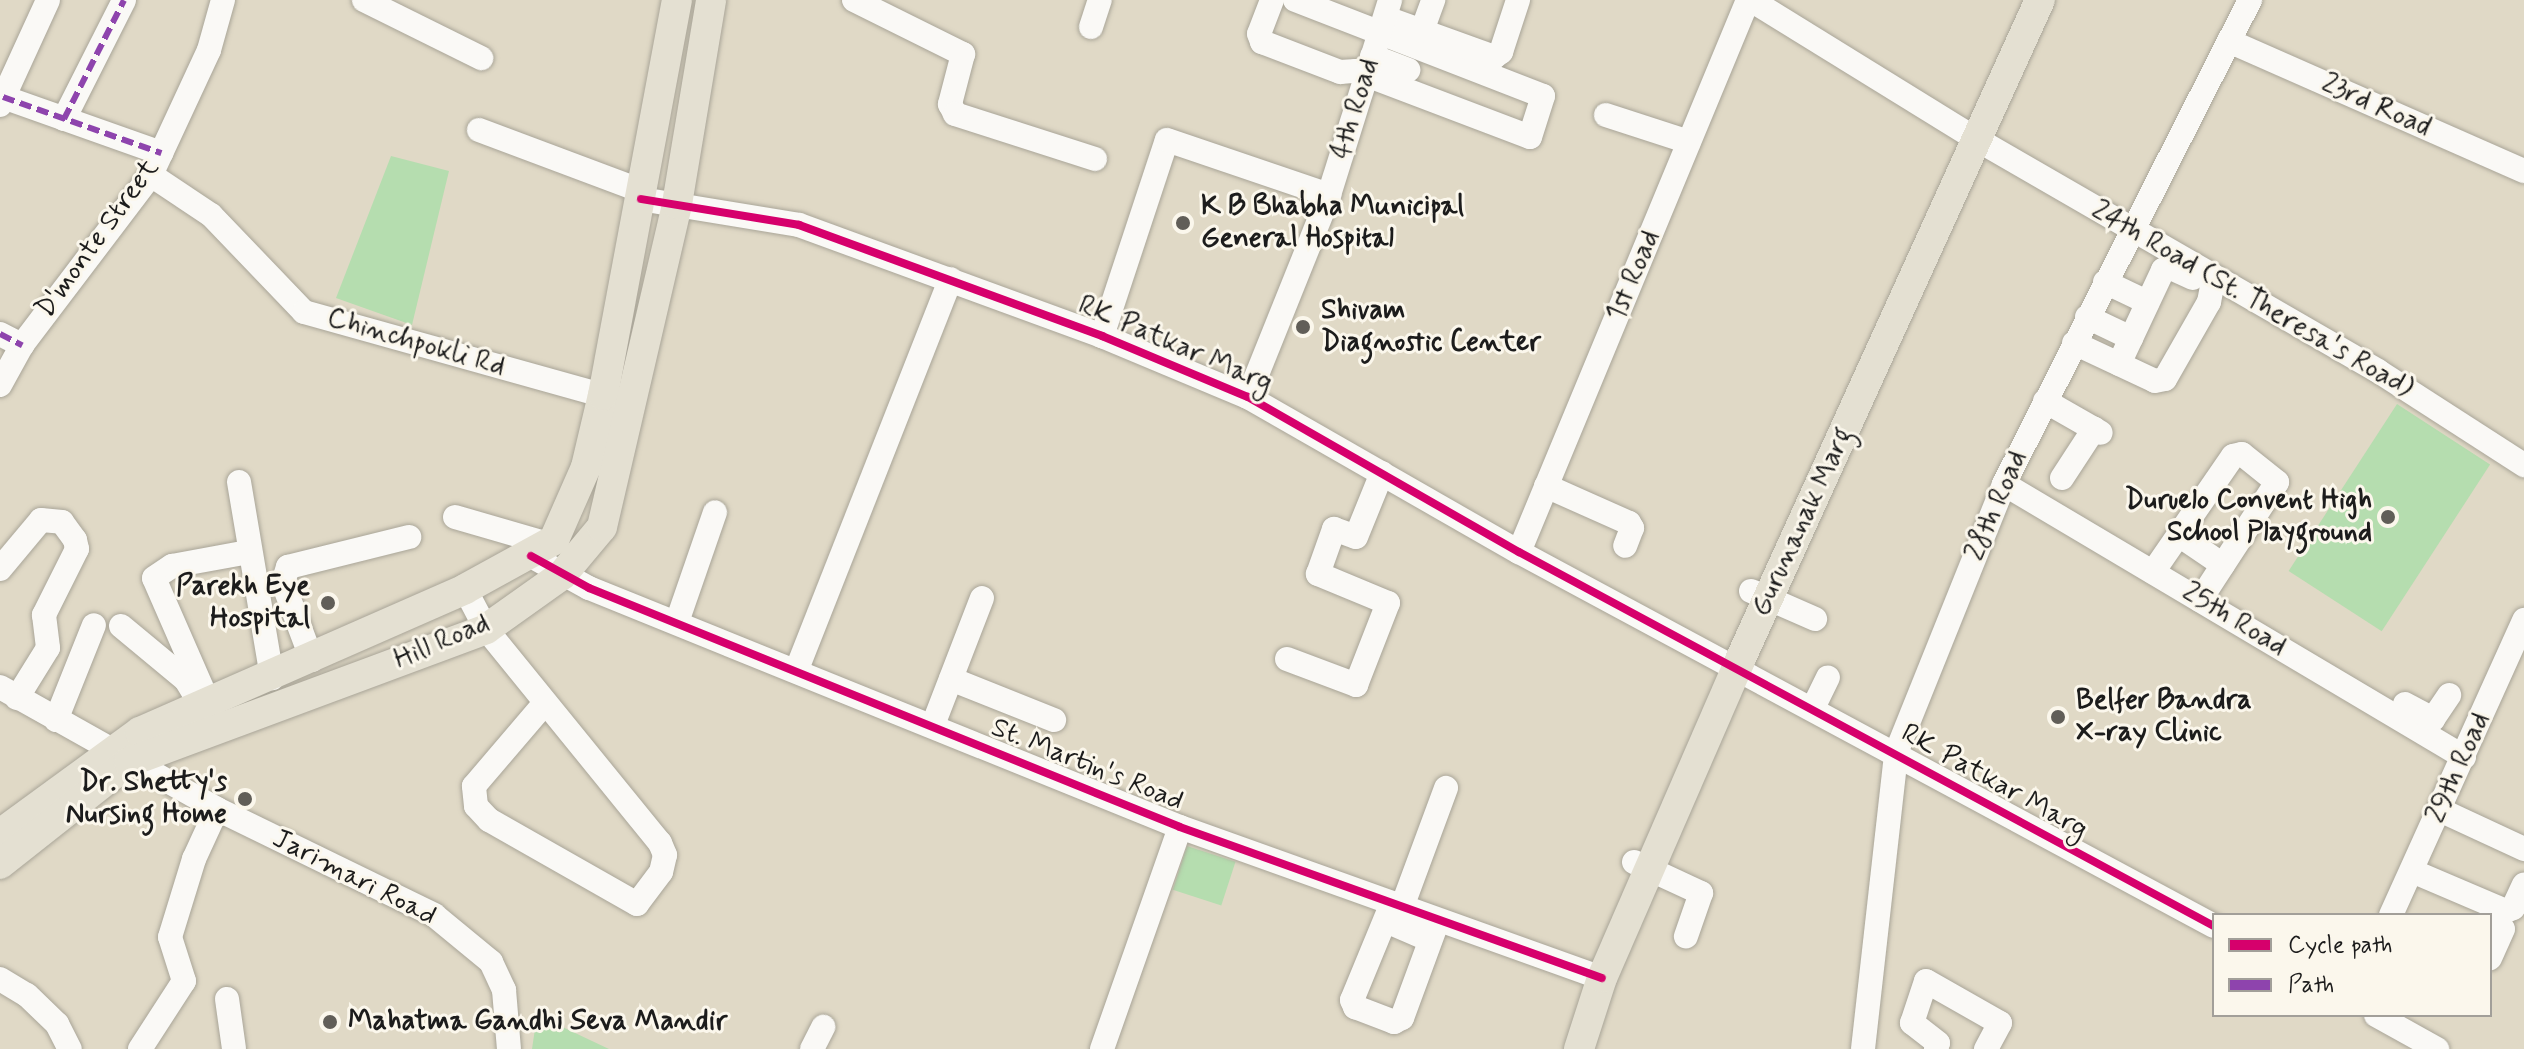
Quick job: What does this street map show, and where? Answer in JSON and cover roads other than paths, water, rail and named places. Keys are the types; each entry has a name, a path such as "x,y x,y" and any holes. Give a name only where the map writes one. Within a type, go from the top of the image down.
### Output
{"main road":[{"name":"Gurunanak Marg","path":"1970,135 2019,0"},
{"name":"Gurunanak Marg","path":"1563,1049 1759,595 1970,135 2040,0"},
{"name":"Hill Road","path":"0,834 120,757 272,678 465,589 539,550 586,467 642,195 695,1"},
{"name":"Hill Road","path":"208,713 486,629 562,575 602,527 634,405 677,204 695,1"},
{"name":"Hill Road","path":"0,864 120,757"},
{"name":"Gurunanak Marg","path":"1579,1049 1595,976"}],"street":[{"path":"2,101 48,0"},
{"path":"64,119 124,0"},
{"name":"D'monte Street","path":"0,385 11,339 156,164 209,50 223,0"},
{"path":"364,0 481,58"},
{"path":"854,0 963,54 950,104 955,114 1095,159"},
{"path":"1091,27 1100,0"},
{"path":"1272,0 1259,40 1340,72 1374,40"},
{"path":"1295,0 1412,59 1527,138 1545,102 1543,96 1412,59 1374,40"},
{"path":"1412,59 1433,0"},
{"path":"1412,59 1497,57 1518,0"},
{"name":"24th Road (St. Theresa's Road)","path":"1750,0 2212,282 2378,371 2524,465"},
{"name":"1st Road","path":"1519,552 1750,0"},
{"name":"28th Road","path":"1873,1046 1896,753 2004,484 2250,0"},
{"name":"4th Road","path":"1248,397 1329,195 1374,40"},
{"name":"23rd Road","path":"2229,41 2524,171"},
{"name":"Chinchpokli Rd","path":"2,101 64,119 156,164 211,215 304,312 634,405"},
{"path":"1606,115 1689,142"},
{"name":"RK Patkar Marg","path":"479,130 642,195 799,225 1102,336 1248,397 1519,552 2212,925"},
{"path":"1102,336 1167,140 1329,195"},
{"path":"2083,326 2127,346 2155,381 2165,379 2209,300 2212,282 2169,267 2150,296 2127,346"},
{"path":"2108,276 2150,296"},
{"path":"797,669 951,279"},
{"path":"2083,326 2127,346"},
{"path":"2045,401 2098,431 2062,478"},
{"path":"2144,560 2179,535 2233,456 2242,454 2277,482 2200,600"},
{"path":"1287,659 1356,685 1388,603 1318,574 1334,529 1356,537 1382,473"},
{"path":"239,482 248,552 272,678"},
{"name":"25th Road","path":"2004,484 2144,560 2200,600 2382,696 2464,757"},
{"path":"1546,486 1629,523 1632,528 1625,546"},
{"path":"677,622 715,512"},
{"name":"St. Martin's Road","path":"455,517 539,550 562,575 1180,827 1393,910 1434,930 1595,976"},
{"path":"0,569 41,520 62,522 75,540 77,549 44,615 48,648 9,692"},
{"path":"2179,535 2223,565"},
{"path":"312,660 283,583 288,567 409,537"},
{"path":"2178,587 2202,551"},
{"path":"208,713 154,578 172,566 248,552"},
{"path":"465,589 486,629 660,843 665,855 661,872 637,904 489,820 476,806 474,786 545,703"},
{"path":"1759,595 1815,619"},
{"path":"933,725 982,598"},
{"name":"29th Road","path":"2392,913 2524,620"},
{"path":"56,720 94,625"},
{"path":"121,626 186,680 208,713"},
{"path":"1813,708 1828,677"},
{"path":"951,679 1054,720"},
{"name":"Jarimari Road","path":"9,692 217,809 434,915 491,962 504,990 509,1049"},
{"path":"2382,696 2430,719 2448,697 2481,718"},
{"path":"1434,930 1402,1018 1394,1022 1355,1007 1352,1000 1446,788"},
{"path":"140,1049 184,981 170,937 194,859 217,809"},
{"path":"2440,810 2524,849"},
{"path":"1102,1049 1180,827"},
{"path":"1642,866 1701,893 1686,936"},
{"path":"2409,876 2506,911 2515,905 2524,884"},
{"path":"2409,876 2477,913"},
{"path":"2492,921 2503,929 2492,954"},
{"path":"0,979 27,995 57,1024 70,1049"},
{"path":"1936,1049 1938,1043 1912,1023 1926,981 2000,1023 1986,1049"},
{"path":"227,999 234,1049"},
{"path":"2380,1017 2437,1049"}],"place":[{"name":"K B Bhabha Municipal General Hospital","path":"1183,223"},
{"name":"Shivam Diagnostic Center","path":"1303,327"},
{"name":"Duruelo Convent High School Playground","path":"2388,517"},
{"name":"Parekh Eye Hospital","path":"328,603"},
{"name":"Belfer Bandra X-ray Clinic","path":"2058,717"},
{"name":"Dr. Shetty's Nursing Home","path":"245,799"},
{"name":"Mahatma Gandhi Seva Mandir","path":"330,1022"}]}
